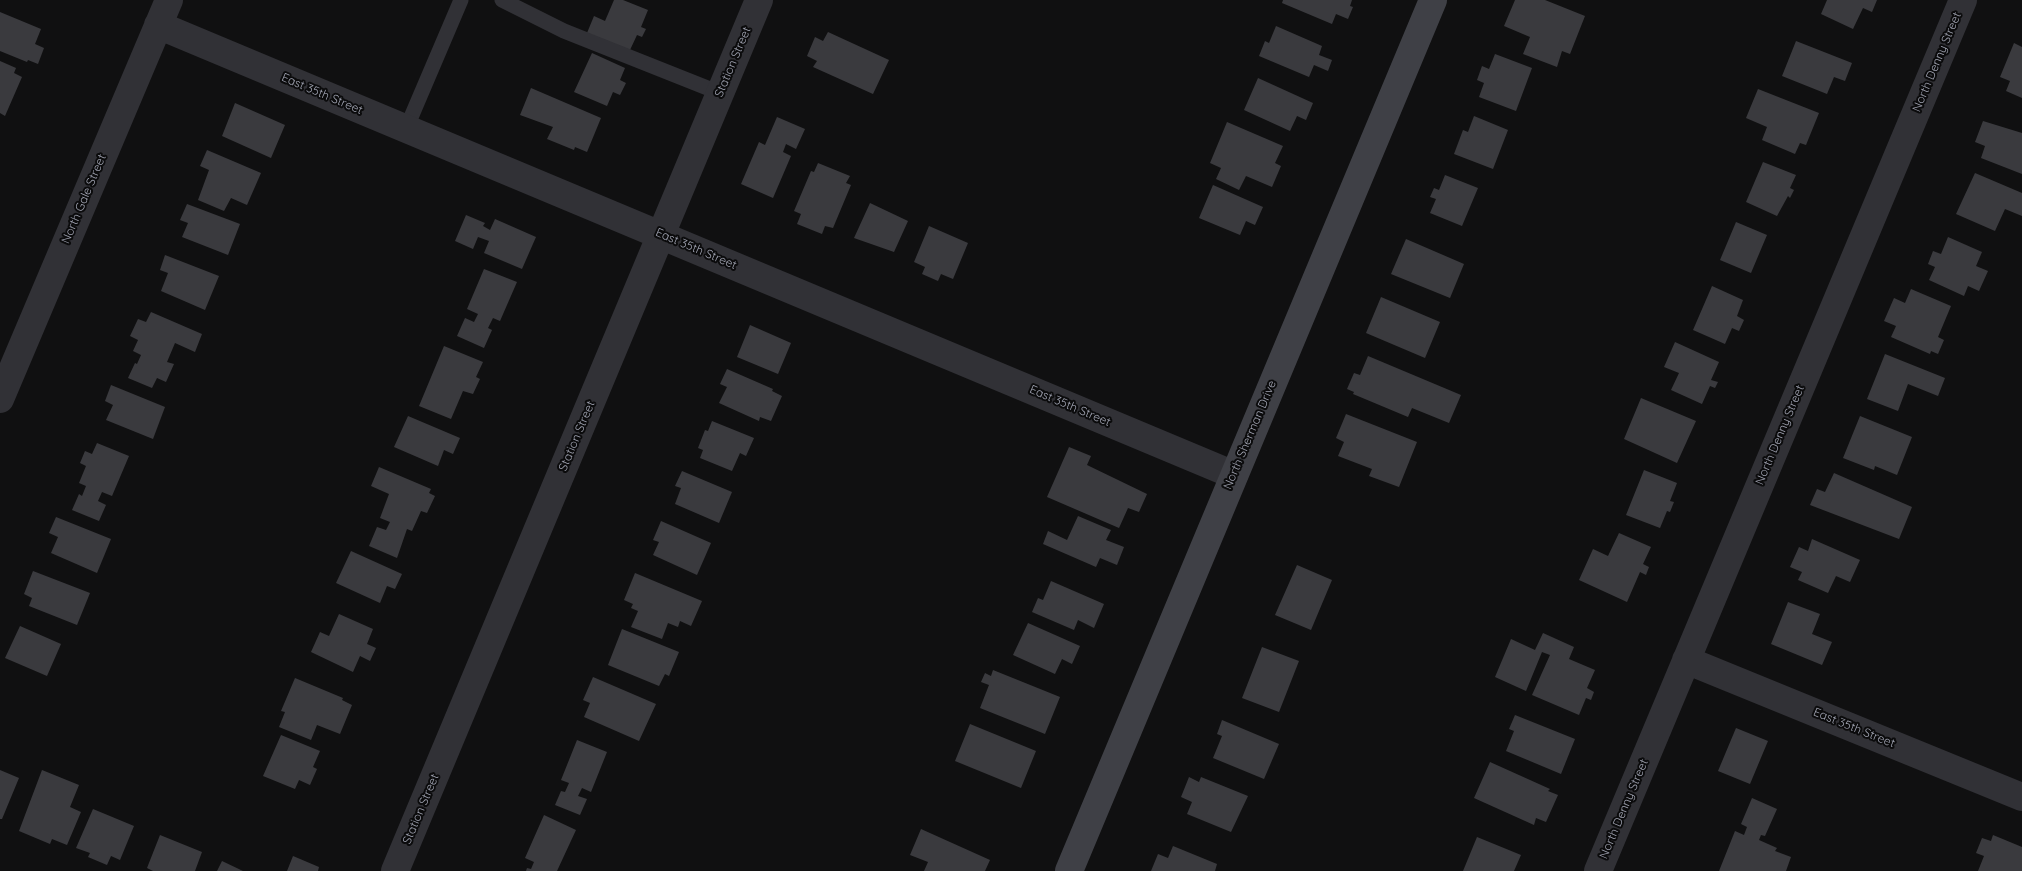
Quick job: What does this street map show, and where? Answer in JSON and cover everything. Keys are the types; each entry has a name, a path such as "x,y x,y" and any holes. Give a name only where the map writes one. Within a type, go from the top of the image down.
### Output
{"main road":[{"name":"North Sherman Drive","path":"1069,871 1433,0"}],"street":[{"name":"Station Street","path":"395,871 759,0"},
{"name":"North Denny Street","path":"1598,871 1963,0"},
{"name":"East 35th Street","path":"163,12 406,129 1234,475"},
{"name":"North Gale Street","path":"0,399 163,12"},
{"name":"East 35th Street","path":"1686,660 2022,797"}],"lane":[{"path":"406,129 462,0"},
{"path":"502,0 564,31 720,93"}],"building":[{"path":"614,0 623,0 648,10 641,27 646,29 642,37 637,35 630,50 587,33 594,16 605,21"},
{"path":"1283,0 1352,0 1350,6 1353,7 1348,19 1336,14 1332,24 1282,3"},
{"path":"1515,0 1545,0 1585,16 1570,54 1562,51 1557,67 1523,54 1530,37 1504,26"},
{"path":"1827,0 1877,0 1872,12 1863,8 1853,29 1821,14"},
{"path":"0,12 41,29 35,44 44,48 38,64 28,60 27,62 0,51"},
{"path":"1276,26 1322,46 1319,55 1332,60 1328,71 1314,65 1309,77 1259,56 1265,41 1269,43"},
{"path":"828,32 889,60 873,94 813,67 817,61 807,56 815,37 823,41"},
{"path":"1796,41 1852,63 1845,81 1834,77 1827,94 1782,76"},
{"path":"2014,43 2022,47 2022,98 2006,91 2010,81 2000,77"},
{"path":"592,53 625,68 620,80 626,83 620,95 613,92 607,106 574,92"},
{"path":"1495,54 1532,68 1516,111 1479,97 1484,83 1477,80 1482,66 1489,69"},
{"path":"0,61 16,68 14,73 22,77 5,116 0,113"},
{"path":"1258,78 1313,103 1306,120 1297,116 1290,131 1244,110"},
{"path":"531,88 601,118 587,152 575,147 574,150 547,139 553,127 520,115"},
{"path":"1758,89 1819,113 1806,145 1800,143 1795,154 1762,140 1767,127 1746,118"},
{"path":"235,103 285,125 271,158 222,136"},
{"path":"1474,116 1508,130 1493,169 1454,154 1463,130 1468,132"},
{"path":"777,117 805,129 796,149 786,144 783,152 791,156 773,198 741,184 759,142 765,145"},
{"path":"1983,121 2022,133 2022,174 1981,158 1985,146 1975,142"},
{"path":"1227,122 1283,146 1275,163 1281,166 1272,187 1246,176 1239,190 1216,179 1221,168 1210,163"},
{"path":"207,150 261,173 247,205 231,198 224,211 198,200 209,170 200,166"},
{"path":"1763,162 1796,175 1790,188 1794,190 1790,198 1788,196 1777,216 1746,202"},
{"path":"818,163 850,176 846,183 851,185 833,228 825,226 822,234 797,224 801,214 794,211 811,171 814,172"},
{"path":"1975,173 2022,193 2022,216 2005,209 1995,231 1956,214"},
{"path":"1445,175 1478,188 1462,226 1430,213 1436,199 1430,197 1434,188 1439,190"},
{"path":"1213,185 1263,207 1255,225 1246,221 1240,235 1199,218"},
{"path":"870,203 908,221 894,252 854,238"},
{"path":"187,204 240,224 228,255 182,237 188,223 180,220"},
{"path":"466,215 485,223 483,226 490,230 495,219 536,237 522,269 484,253 489,241 478,237 473,249 455,241"},
{"path":"1736,222 1767,235 1751,273 1720,260"},
{"path":"929,226 968,243 953,279 941,274 938,281 922,274 925,267 914,262"},
{"path":"1948,237 1982,252 1976,266 1988,271 1979,291 1968,286 1964,296 1929,280 1935,267 1928,264 1933,251 1941,254"},
{"path":"1406,239 1464,264 1450,298 1391,274"},
{"path":"165,255 219,276 205,310 161,291 168,273 160,270"},
{"path":"484,269 517,282 500,321 493,318 488,328 492,330 484,348 457,336 465,318 474,322 478,314 467,309"},
{"path":"1712,286 1743,300 1737,316 1744,320 1739,331 1732,328 1725,344 1693,330"},
{"path":"1911,289 1951,306 1938,337 1944,340 1938,354 1931,351 1930,354 1891,337 1896,326 1884,321 1894,298 1905,303"},
{"path":"1381,297 1440,322 1425,358 1366,333"},
{"path":"151,312 202,334 195,352 175,343 167,362 174,364 166,382 157,378 152,388 128,378 141,355 133,351 138,340 130,336 138,319 146,322"},
{"path":"750,325 791,343 778,374 737,357"},
{"path":"1675,342 1719,362 1711,380 1718,382 1715,388 1710,386 1702,404 1671,390 1679,373 1664,367"},
{"path":"444,346 483,362 476,377 480,379 473,394 463,391 451,419 419,406"},
{"path":"1885,354 1945,378 1938,396 1908,384 1898,411 1867,399"},
{"path":"1368,356 1461,395 1449,423 1412,408 1408,417 1353,394 1354,392 1347,389 1354,373 1360,375"},
{"path":"727,369 773,389 772,391 782,396 771,421 760,417 759,421 719,403 727,387 720,384"},
{"path":"111,385 165,407 153,439 106,420 113,405 105,401"},
{"path":"1641,398 1696,421 1677,463 1624,439"},
{"path":"1346,414 1417,442 1399,487 1369,476 1372,469 1338,456 1344,442 1336,438"},
{"path":"408,416 460,438 453,454 444,450 438,466 394,447"},
{"path":"1860,416 1912,437 1897,475 1875,466 1874,470 1843,458"},
{"path":"712,421 754,438 746,456 740,453 732,471 700,458 703,450 698,448 705,430 708,431"},
{"path":"97,443 129,456 112,496 102,492 98,501 106,505 99,521 72,510 79,494 82,496 86,486 79,483 86,466 80,463 85,451 92,454"},
{"path":"1069,447 1091,456 1087,465 1147,494 1139,512 1128,508 1119,528 1047,497"},
{"path":"379,467 431,489 429,493 435,496 427,513 421,511 412,531 407,529 397,558 369,546 377,527 386,530 390,522 380,518 389,494 371,486"},
{"path":"1644,470 1677,483 1670,501 1674,502 1670,512 1667,511 1660,528 1626,515"},
{"path":"682,471 732,492 719,523 675,504 681,488 675,486"},
{"path":"1834,473 1912,507 1899,539 1810,505 1817,489 1825,492"},
{"path":"1078,516 1111,530 1106,540 1124,547 1117,565 1100,558 1096,567 1043,544 1048,531 1067,540"},
{"path":"56,517 111,539 97,573 51,553 58,537 49,533"},
{"path":"661,521 711,543 697,575 653,555 659,542 653,540"},
{"path":"1619,533 1651,547 1643,564 1649,567 1646,575 1640,572 1627,602 1579,580 1593,549 1608,556"},
{"path":"1812,539 1860,560 1850,582 1836,576 1828,593 1798,580 1802,572 1790,567 1799,547 1808,551"},
{"path":"351,551 402,574 395,589 387,586 380,603 336,583"},
{"path":"1297,565 1332,580 1311,630 1275,615"},
{"path":"33,571 90,593 77,625 29,606 32,598 24,594"},
{"path":"635,573 702,601 691,626 680,621 678,627 668,623 662,639 631,627 638,611 631,608 633,604 624,600"},
{"path":"1051,581 1104,604 1094,628 1078,620 1074,630 1032,612 1038,598 1043,600"},
{"path":"1788,602 1820,614 1812,634 1832,642 1822,665 1771,644"},
{"path":"339,614 373,629 367,644 376,648 370,661 360,656 353,672 311,652 320,632 329,636"},
{"path":"1028,623 1080,646 1072,664 1062,659 1055,674 1013,655"},
{"path":"20,626 61,644 47,676 5,658"},
{"path":"622,629 679,652 669,676 665,674 659,686 608,665"},
{"path":"1543,633 1574,647 1569,659 1595,670 1587,688 1594,692 1591,700 1586,698 1579,715 1532,695 1550,655 1542,652 1526,691 1495,677 1511,639 1535,650"},
{"path":"1262,647 1299,661 1279,712 1242,698"},
{"path":"993,670 1060,697 1045,734 980,708 989,685 981,682 985,673 991,676"},
{"path":"593,677 656,704 639,741 584,717 590,703 583,700"},
{"path":"295,678 343,698 342,700 352,705 340,734 317,725 311,740 279,727 285,712 281,711"},
{"path":"1515,715 1575,739 1561,774 1506,751 1514,731 1509,729"},
{"path":"1222,720 1279,744 1264,779 1213,758 1222,736 1217,734"},
{"path":"970,724 1036,751 1021,788 955,761"},
{"path":"1736,728 1768,741 1750,784 1718,771"},
{"path":"281,735 320,751 313,767 317,769 310,785 299,780 295,789 263,776"},
{"path":"577,740 607,752 591,792 582,788 578,796 587,799 580,815 555,805 561,791 565,792 569,783 561,780"},
{"path":"1490,762 1550,789 1548,791 1558,795 1546,822 1536,818 1534,825 1474,798"},
{"path":"0,770 19,778 2,819 0,819"},
{"path":"42,770 79,785 70,807 81,812 67,845 52,839 50,844 19,831"},
{"path":"1189,777 1199,782 1201,777 1248,796 1231,832 1187,814 1192,802 1181,797"},
{"path":"1752,798 1777,809 1765,836 1761,835 1759,840 1777,848 1775,851 1791,857 1786,871 1719,871 1735,831 1744,835 1747,827 1741,824"},
{"path":"93,809 134,826 120,860 111,856 107,865 88,857 90,853 76,848"},
{"path":"544,815 576,830 557,871 526,871 527,868 531,869 534,862 525,858"},
{"path":"921,829 990,860 985,871 924,871 928,862 910,855"},
{"path":"160,835 202,852 195,871 153,871 147,868"},
{"path":"1993,835 2022,847 2022,871 1978,871 1984,856 1976,853 1982,838 1991,841"},
{"path":"1477,837 1521,855 1514,871 1463,871"},
{"path":"1173,846 1217,864 1215,871 1151,871 1158,854 1168,858"},
{"path":"293,856 319,867 318,871 287,871"},
{"path":"222,861 243,871 217,871"}]}
